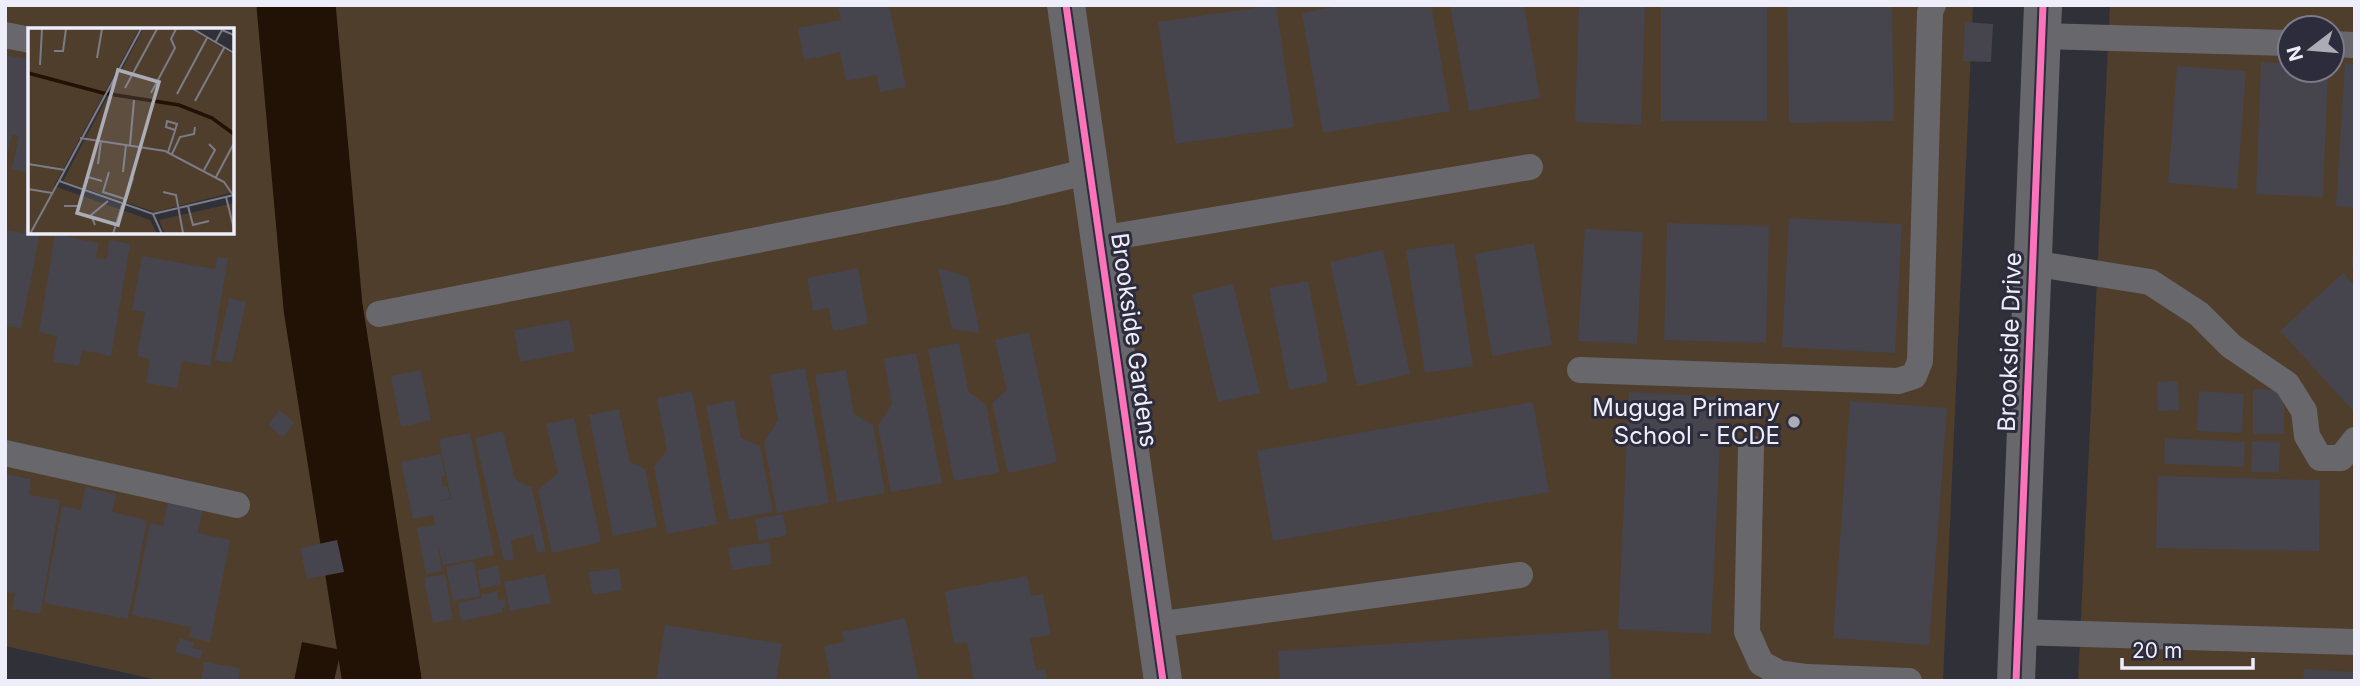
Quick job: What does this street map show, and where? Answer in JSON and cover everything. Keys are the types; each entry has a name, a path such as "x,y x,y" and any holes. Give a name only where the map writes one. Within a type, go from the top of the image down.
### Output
{"street":[{"name":"Brookside Gardens","path":"1066,5 1163,681"},
{"name":"Brookside Drive","path":"2016,681 2042,21"}],"lane":[{"path":"1580,370 1898,380 1914,376 1920,361 1930,12 1933,5"},
{"path":"2042,21 2276,42"},
{"path":"5,35 28,40"},
{"path":"1100,239 1530,167"},
{"path":"379,314 1003,192 1090,171"},
{"path":"2032,263 2150,282 2199,314 2231,346 2287,383 2304,411 2307,436 2320,458 2341,458 2355,440"},
{"path":"1752,448 1747,632 1761,663 1779,673 1807,677 1909,681"},
{"path":"5,453 237,505"},
{"path":"1156,625 1520,575"},
{"path":"2018,632 2355,642"}],"shaded area":[{"path":"5,5 1973,5 1943,681 162,681 5,646"},
{"path":"2110,5 2355,5 2355,681 2078,681"},
{"path":"302,642 341,650 334,681 294,681"}],"building":[{"path":"838,5 889,5 906,87 880,92 876,75 846,81 840,52 804,60 798,28 841,20"},
{"path":"1276,5 1294,127 1176,144 1158,22"},
{"path":"1343,5 1431,5 1450,111 1323,133 1302,13"},
{"path":"1450,5 1524,5 1540,98 1469,111"},
{"path":"1579,5 1645,5 1641,125 1575,122"},
{"path":"1661,5 1767,6 1767,121 1661,121"},
{"path":"1787,5 1892,5 1894,121 1789,123"},
{"path":"1965,22 1993,24 1991,62 1963,61"},
{"path":"5,55 28,60 28,173 12,169 19,136 12,135 5,163"},
{"path":"2261,62 2276,63 2276,84 2327,84 2323,197 2256,194"},
{"path":"2346,63 2355,64 2355,207 2336,206"},
{"path":"2177,66 2246,71 2237,189 2168,183"},
{"path":"28,215 28,234 40,234 21,328 5,326 5,230 24,233"},
{"path":"1789,218 1902,224 1895,353 1782,347"},
{"path":"1667,223 1769,226 1766,343 1664,340"},
{"path":"1585,229 1643,232 1637,344 1578,341"},
{"path":"55,234 98,243 96,258 107,259 109,240 130,244 111,356 82,350 79,366 53,362 57,336 39,332"},
{"path":"1454,243 1473,366 1425,373 1406,250"},
{"path":"1534,243 1552,345 1492,356 1475,254"},
{"path":"2355,245 2355,267 2352,267"},
{"path":"1383,250 1410,374 1357,386 1330,262"},
{"path":"142,256 215,269 217,257 228,258 210,366 182,361 177,388 146,383 150,359 137,356 145,312 132,310"},
{"path":"858,268 868,324 833,331 828,308 813,311 807,278"},
{"path":"938,268 968,277 980,333 952,329"},
{"path":"2343,273 2355,286 2355,413 2280,331"},
{"path":"1308,281 1328,382 1289,390 1269,288"},
{"path":"1233,284 1260,393 1218,402 1192,294"},
{"path":"229,298 246,302 232,363 215,360"},
{"path":"569,320 575,351 520,362 514,330"},
{"path":"1029,332 1057,462 1008,473 992,403 1007,390 995,340"},
{"path":"959,343 968,391 986,405 999,473 954,481 928,349"},
{"path":"916,353 942,483 891,492 878,426 892,404 884,359"},
{"path":"805,368 829,503 777,513 764,442 778,420 770,375"},
{"path":"421,370 431,420 401,427 391,376"},
{"path":"846,370 854,414 873,425 885,493 837,502 815,375"},
{"path":"2178,381 2179,410 2158,411 2157,382"},
{"path":"2253,389 2284,390 2284,434 2253,434"},
{"path":"692,391 717,524 667,534 654,467 667,450 657,398"},
{"path":"2199,391 2244,394 2242,433 2197,431"},
{"path":"1629,392 1722,397 1711,634 1618,629"},
{"path":"734,400 741,438 760,446 773,512 729,520 706,406"},
{"path":"1850,401 1947,408 1929,645 1833,638"},
{"path":"1533,402 1549,492 1273,541 1257,451"},
{"path":"619,409 630,462 645,469 657,527 613,536 589,415"},
{"path":"279,410 294,422 283,437 268,425"},
{"path":"574,418 601,542 552,553 538,490 558,473 546,424"},
{"path":"503,431 515,479 532,488 546,551 537,553 533,535 511,540 514,559 504,561 475,438"},
{"path":"470,433 494,555 443,565 437,542 442,571 426,574 417,528 435,525 433,515 413,519 401,462 441,454 445,475 441,477 443,487 447,486 450,498 435,502 451,499 439,439"},
{"path":"2165,438 2245,442 2244,467 2164,464"},
{"path":"2252,441 2280,442 2279,472 2251,472"},
{"path":"5,474 31,479 29,495 60,500 40,614 12,609 15,593 5,592"},
{"path":"2158,476 2320,480 2319,551 2156,548"},
{"path":"85,487 116,494 112,512 147,520 128,619 44,603 62,506 81,510"},
{"path":"168,501 203,508 198,533 230,540 210,642 189,637 192,627 132,615 150,523 163,526"},
{"path":"783,514 787,535 759,541 755,519"},
{"path":"337,540 344,572 307,579 300,548"},
{"path":"769,542 772,564 732,570 728,548"},
{"path":"474,561 480,596 453,601 446,567"},
{"path":"498,566 501,584 481,589 478,570"},
{"path":"619,568 622,590 593,595 588,572"},
{"path":"445,574 453,619 433,623 424,578"},
{"path":"545,574 551,603 510,611 504,582"},
{"path":"1027,576 1031,596 1043,594 1051,635 1030,638 1036,670 1045,669 1047,681 974,681 967,642 954,644 945,591"},
{"path":"497,591 498,600 505,599 506,607 502,608 503,612 461,621 458,603"},
{"path":"905,618 919,681 831,681 824,646 844,642 842,632"},
{"path":"665,625 782,644 776,681 656,681"},
{"path":"1608,630 1611,681 1280,681 1278,651"},
{"path":"180,638 194,643 192,648 203,650 200,659 175,652"},
{"path":"204,662 240,668 238,681 201,681"},
{"path":"2304,669 2355,672 2355,681 2303,681"}],"waterway":[{"path":"296,5 323,307 382,681"}],"cycle path":[{"path":"1066,5 1163,681"},
{"path":"2016,681 2043,5"}],"place":[{"name":"Muguga Primary School - ECDE","path":"1794,422"}]}
